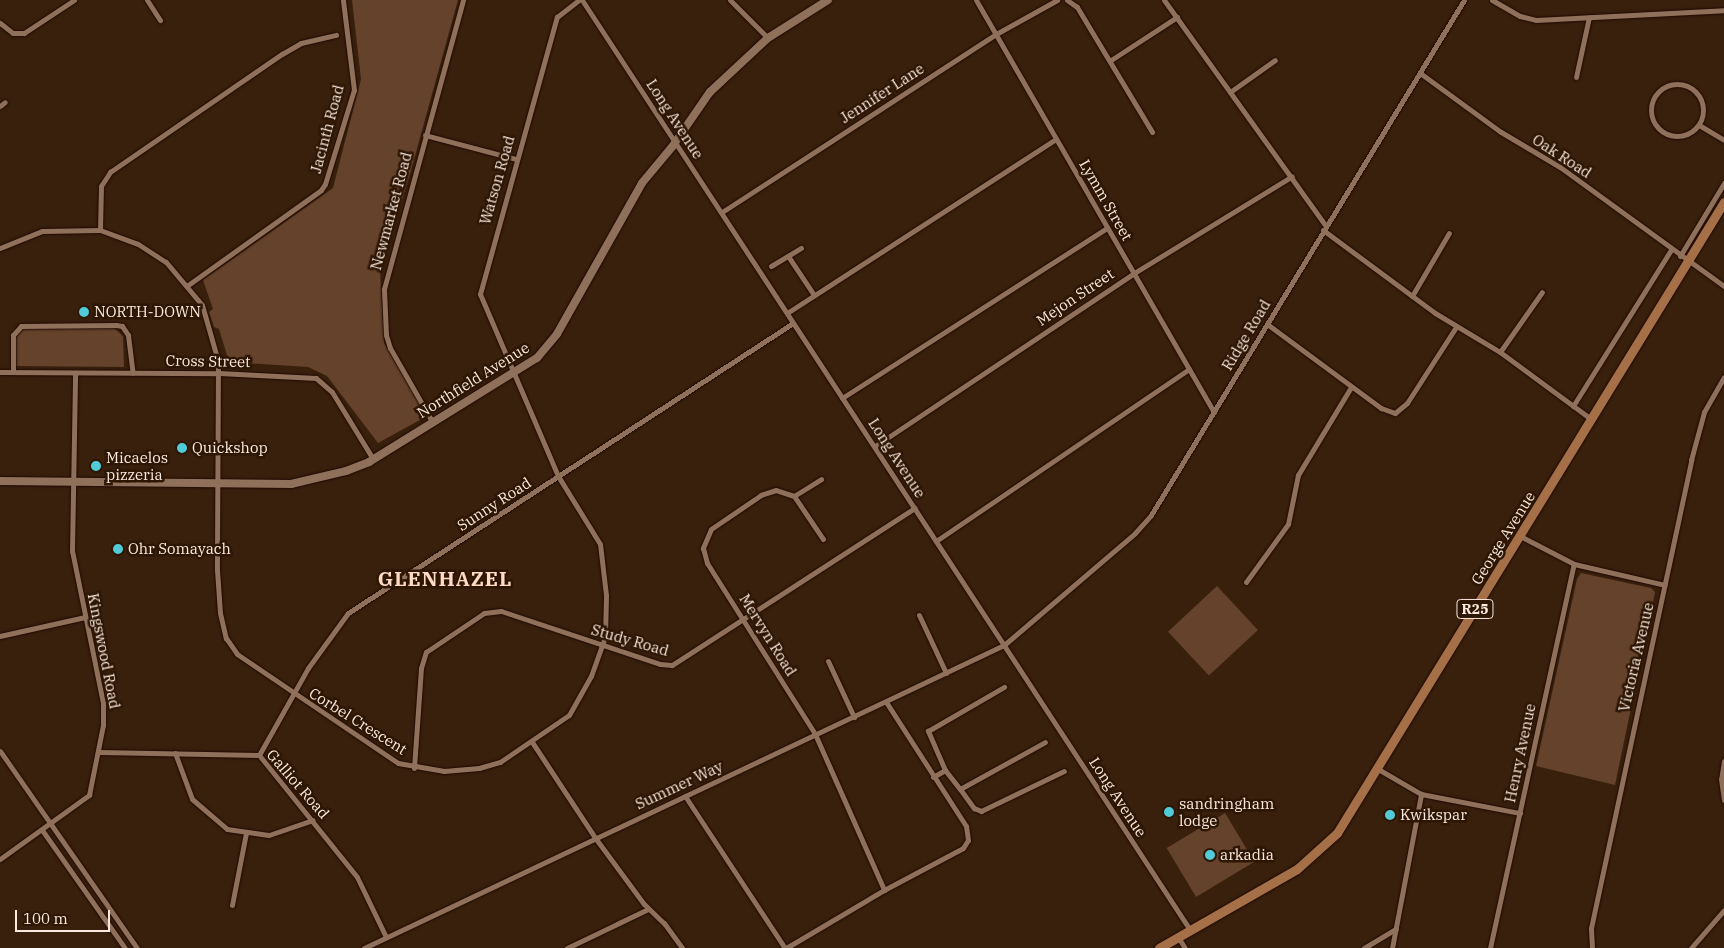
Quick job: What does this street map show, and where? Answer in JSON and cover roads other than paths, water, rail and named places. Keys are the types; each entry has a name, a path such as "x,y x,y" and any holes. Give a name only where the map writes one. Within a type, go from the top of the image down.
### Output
{"main road":[{"name":"Northfield Avenue","path":"0,481 291,484 346,471 373,459 537,358 557,334 642,183 676,142 710,92 768,38 828,0"},
{"name":"George Avenue","path":"1159,948 1276,882 1318,853 1337,832 1378,769 1724,202"}],"street":[{"path":"0,23 13,33 24,33 74,0"},
{"path":"147,0 160,20"},
{"name":"Jacinth Road","path":"188,285 321,190 325,184 354,90 343,0"},
{"name":"Newmarket Road","path":"432,423 390,348 384,305 386,276 463,0"},
{"name":"Long Avenue","path":"581,0 916,508 1190,930"},
{"name":"Watson Road","path":"513,374 481,299 480,288 558,15 581,0"},
{"path":"730,0 768,38"},
{"name":"Lymm Street","path":"976,0 1214,412"},
{"name":"Jennifer Lane","path":"722,212 996,34 1057,0"},
{"path":"1066,0 1077,7 1111,60 1152,132"},
{"path":"1164,0 1292,176 1325,228 1412,296 1456,327 1500,352 1591,420"},
{"name":"Ridge Road","path":"1004,645 1142,527 1464,0"},
{"path":"1492,0 1527,19 1724,10"},
{"path":"1576,77 1589,17"},
{"path":"1111,60 1177,18"},
{"path":"0,248 42,231 100,230 102,186 110,172 282,54 302,43 336,35"},
{"path":"1230,92 1275,60"},
{"name":"Oak Road","path":"1420,73 1501,132 1560,167 1671,250 1724,286"},
{"path":"1672,85 1689,88 1701,100 1702,117 1698,125 1693,131 1677,136 1661,131 1652,117 1653,101 1657,93 1672,85"},
{"path":"0,106 5,102"},
{"path":"1698,125 1724,140"},
{"path":"425,135 516,159"},
{"path":"787,313 1056,139"},
{"name":"Mejon Street","path":"875,446 1134,273 1292,176"},
{"path":"1680,256 1724,182"},
{"path":"842,398 1107,228"},
{"name":"Corbel Crescent","path":"100,230 153,252 188,285 202,305 212,335 219,373 218,591 226,638 237,654 292,694 386,758 414,768 444,770 479,768 500,762 532,742 573,709 603,646 606,595 600,544 558,476 513,374"},
{"path":"1412,296 1449,233"},
{"path":"771,266 801,248"},
{"path":"1573,406 1671,250"},
{"path":"788,256 814,295"},
{"path":"1500,352 1542,292"},
{"name":"Sunny Road","path":"259,755 292,694 348,613 793,323"},
{"path":"1266,324 1386,411 1401,411 1456,327"},
{"path":"12,372 13,335 21,326 116,325 122,326 128,335 133,373"},
{"path":"936,541 1189,369"},
{"name":"Cross Street","path":"0,372 75,374 219,373 316,378 332,392 373,459"},
{"name":"Kingswood Road","path":"0,858 89,795 99,752 103,703 72,551 75,374"},
{"name":"Victoria Avenue","path":"1592,948 1591,928 1697,434 1709,402 1724,377"},
{"path":"1246,582 1288,524 1298,475 1351,387"},
{"path":"821,479 794,496 823,539"},
{"name":"Mervyn Road","path":"794,496 780,490 766,493 717,525 705,539 703,548 707,563 816,734 884,890"},
{"name":"Study Road","path":"414,768 423,658 430,648 484,613 500,611 603,646 672,665 916,508"},
{"path":"1520,536 1574,564 1664,585"},
{"name":"Henry Avenue","path":"1490,948 1574,564"},
{"path":"919,615 946,673"},
{"path":"0,636 85,617"},
{"name":"Summer Way","path":"364,948 1004,645"},
{"path":"828,661 854,716"},
{"path":"1004,687 928,731 945,770 974,808 981,812 1064,771"},
{"path":"686,796 786,948 884,890 963,848 968,840 966,826 886,702"},
{"path":"532,742 596,838 648,909 664,923 682,948"},
{"path":"960,789 1045,742"},
{"path":"0,751 137,948"},
{"name":"Galliot Road","path":"99,752 259,755 357,877 386,937"},
{"path":"175,753 195,803 222,826 246,833 269,835 313,820"},
{"path":"1724,762 1721,779 1724,800"},
{"path":"1378,769 1421,794 1520,812"},
{"path":"933,777 945,770"},
{"path":"1392,948 1421,794"},
{"path":"42,830 125,948"},
{"path":"232,905 246,833"},
{"path":"569,947 648,909"},
{"path":"1692,948 1724,910"},
{"path":"1364,948 1396,929"},
{"path":"1178,937 1185,948"}],"place":[{"name":"NORTH-DOWN","path":"84,312"},
{"name":"Quickshop","path":"182,448"},
{"name":"Micaelos pizzeria","path":"96,466"},
{"name":"Ohr Somayach","path":"118,549"},
{"name":"sandringham lodge","path":"1169,812"},
{"name":"Kwikspar","path":"1390,815"},
{"name":"arkadia","path":"1210,855"}],"district":[{"name":"GLENHAZEL","path":"445,578"}]}
